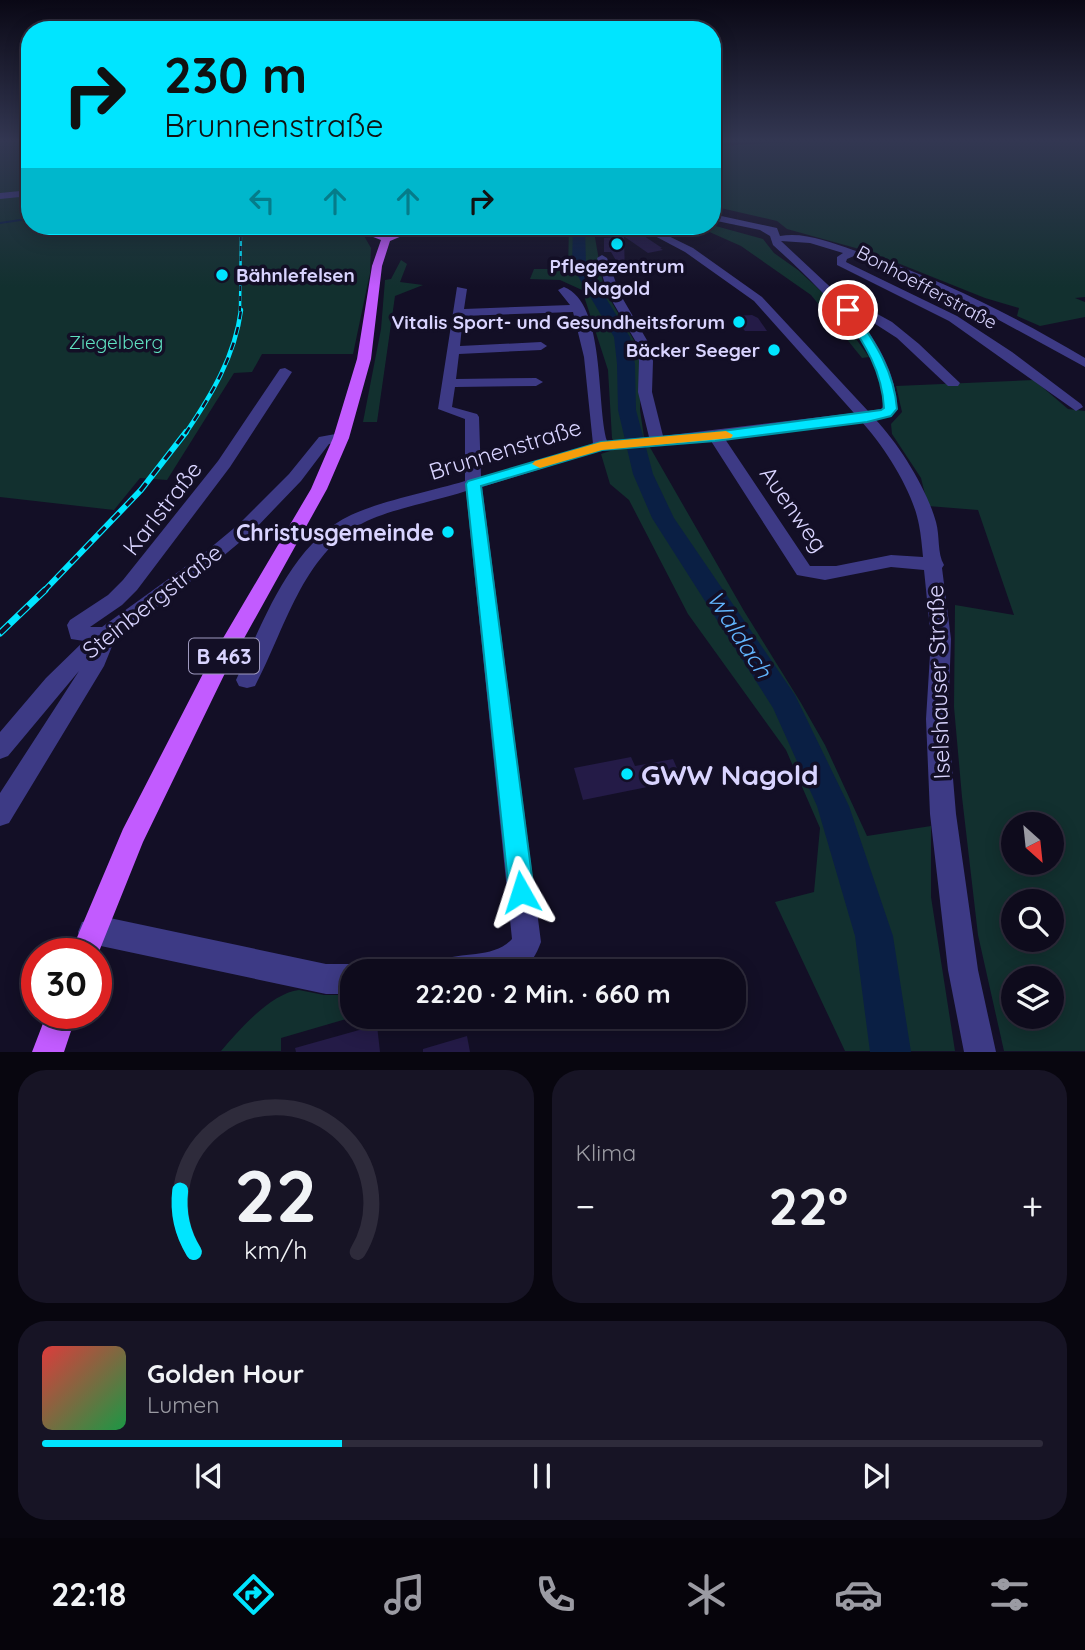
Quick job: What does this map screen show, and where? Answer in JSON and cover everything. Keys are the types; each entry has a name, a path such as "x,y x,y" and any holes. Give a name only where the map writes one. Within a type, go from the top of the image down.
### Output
{"main road":[{"name":"B 463","path":"90,938 132,838 217,668 319,489 341,438 364,359 377,266 387,235"},
{"path":"48,1052 56,1029"}],"street":[{"path":"0,196 21,194"},
{"path":"721,219 801,237 854,253 973,301 1085,363"},
{"path":"764,229 841,301 870,344 889,385 890,409 879,416 867,418"},
{"name":"Iselshauser Straße","path":"659,235 689,250 758,299 882,435 917,494 928,523 941,639 937,719 943,814 963,970 980,1052"},
{"path":"776,239 801,237"},
{"name":"Bonhoefferstraße","path":"854,253 842,257 841,263 963,326 1016,359 1076,407"},
{"path":"602,258 614,294 642,342 652,441"},
{"path":"461,289 445,409 472,417 471,462 527,942 514,959"},
{"path":"564,290 569,292 583,321 592,366 597,436 607,445"},
{"path":"841,301 853,305 903,335 953,383"},
{"path":"457,313 577,308"},
{"path":"453,350 541,346"},
{"name":"Karlstraße","path":"106,634 78,634 77,625 116,600 130,585 225,464 285,372"},
{"path":"448,383 536,382"},
{"name":"Brunnenstraße","path":"247,680 291,589 322,544 340,528 359,518 607,445 715,436 867,418"},
{"name":"Auenweg","path":"715,436 804,570 811,573 831,572 890,561 934,565"},
{"name":"Steinbergstraße","path":"0,749 72,663 250,525 302,470 324,440 341,438"},
{"path":"0,815 97,660 106,634"},
{"path":"95,938 105,931 326,979 340,979"}],"green space":[{"path":"0,189 21,189 21,191 0,194"},
{"path":"721,189 1085,189 1085,297 1075,298 1085,302 1085,317 1040,326 1017,316 1019,308 985,298 870,252 787,229 777,221 721,208"},
{"name":"Ziegelberg","path":"21,195 21,235 364,235 371,248 370,273 353,354 262,354 252,372 234,373 167,480 140,478 114,510 0,497 0,197"},
{"path":"721,227 763,239 774,253 823,293 869,357 862,358 811,295 741,246 716,235 721,235"},
{"path":"569,235 595,235 604,289 635,342 640,364 640,410 644,437 825,745 867,836 931,826 931,897 955,1051 845,1051 775,902 814,892 820,828 786,750 688,614 629,500 610,484 601,454 616,449 612,438 608,370 582,290 560,280 530,279 534,269 568,269"},
{"path":"401,260 407,264 400,282 423,285 395,296 377,422 363,422 381,329 385,280 391,279"},
{"path":"1034,380 1068,409 1085,411 1085,1051 1004,1051 978,935 962,797 954,707 955,605 1014,615 978,510 928,506 921,478 892,434 891,424 902,412 896,386"},
{"path":"299,990 340,995 340,1021 281,1038 281,1051 221,1051 246,1023 267,1005"}],"building":[{"path":"642,235 663,250 648,253 625,237"},
{"path":"624,237 625,276 611,252 604,252 604,238"},
{"name":"Vitalis Sport- und Gesundheitsforum","path":"752,315 758,318 767,331 745,331 733,316"},
{"name":"GWW Nagold","path":"631,757 635,766 673,759 682,780 583,800 574,768"},
{"path":"363,1029 377,1029 380,1052 296,1052 295,1048"},
{"path":"467,1036 470,1052 423,1052 423,1049"}],"waterway":[{"path":"0,223 21,220"},
{"name":"Waldach","path":"579,235 579,266 622,337 626,364 627,410 643,474 663,518 785,703 833,806 874,936 891,1052"}],"railway":[{"path":"240,311 241,235"},
{"path":"185,434 228,359 241,310"},
{"path":"44,591 141,490 186,432"},
{"path":"0,633 44,591"}],"slow traffic":[{"path":"540,464 601,446 726,435"}],"place":[{"name":"Pflegezentrum Nagold","path":"617,244"},
{"name":"Bähnlefelsen","path":"222,275"},
{"name":"Vitalis Sport- und Gesundheitsforum","path":"739,322"},
{"name":"Bäcker Seeger","path":"774,350"},
{"name":"Christusgemeinde","path":"448,532"},
{"name":"GWW Nagold","path":"627,774"}],"route":[{"path":"521,892 474,484 601,446 715,436 867,418 886,413 890,409 891,400 889,385 870,344 848,310"}]}
